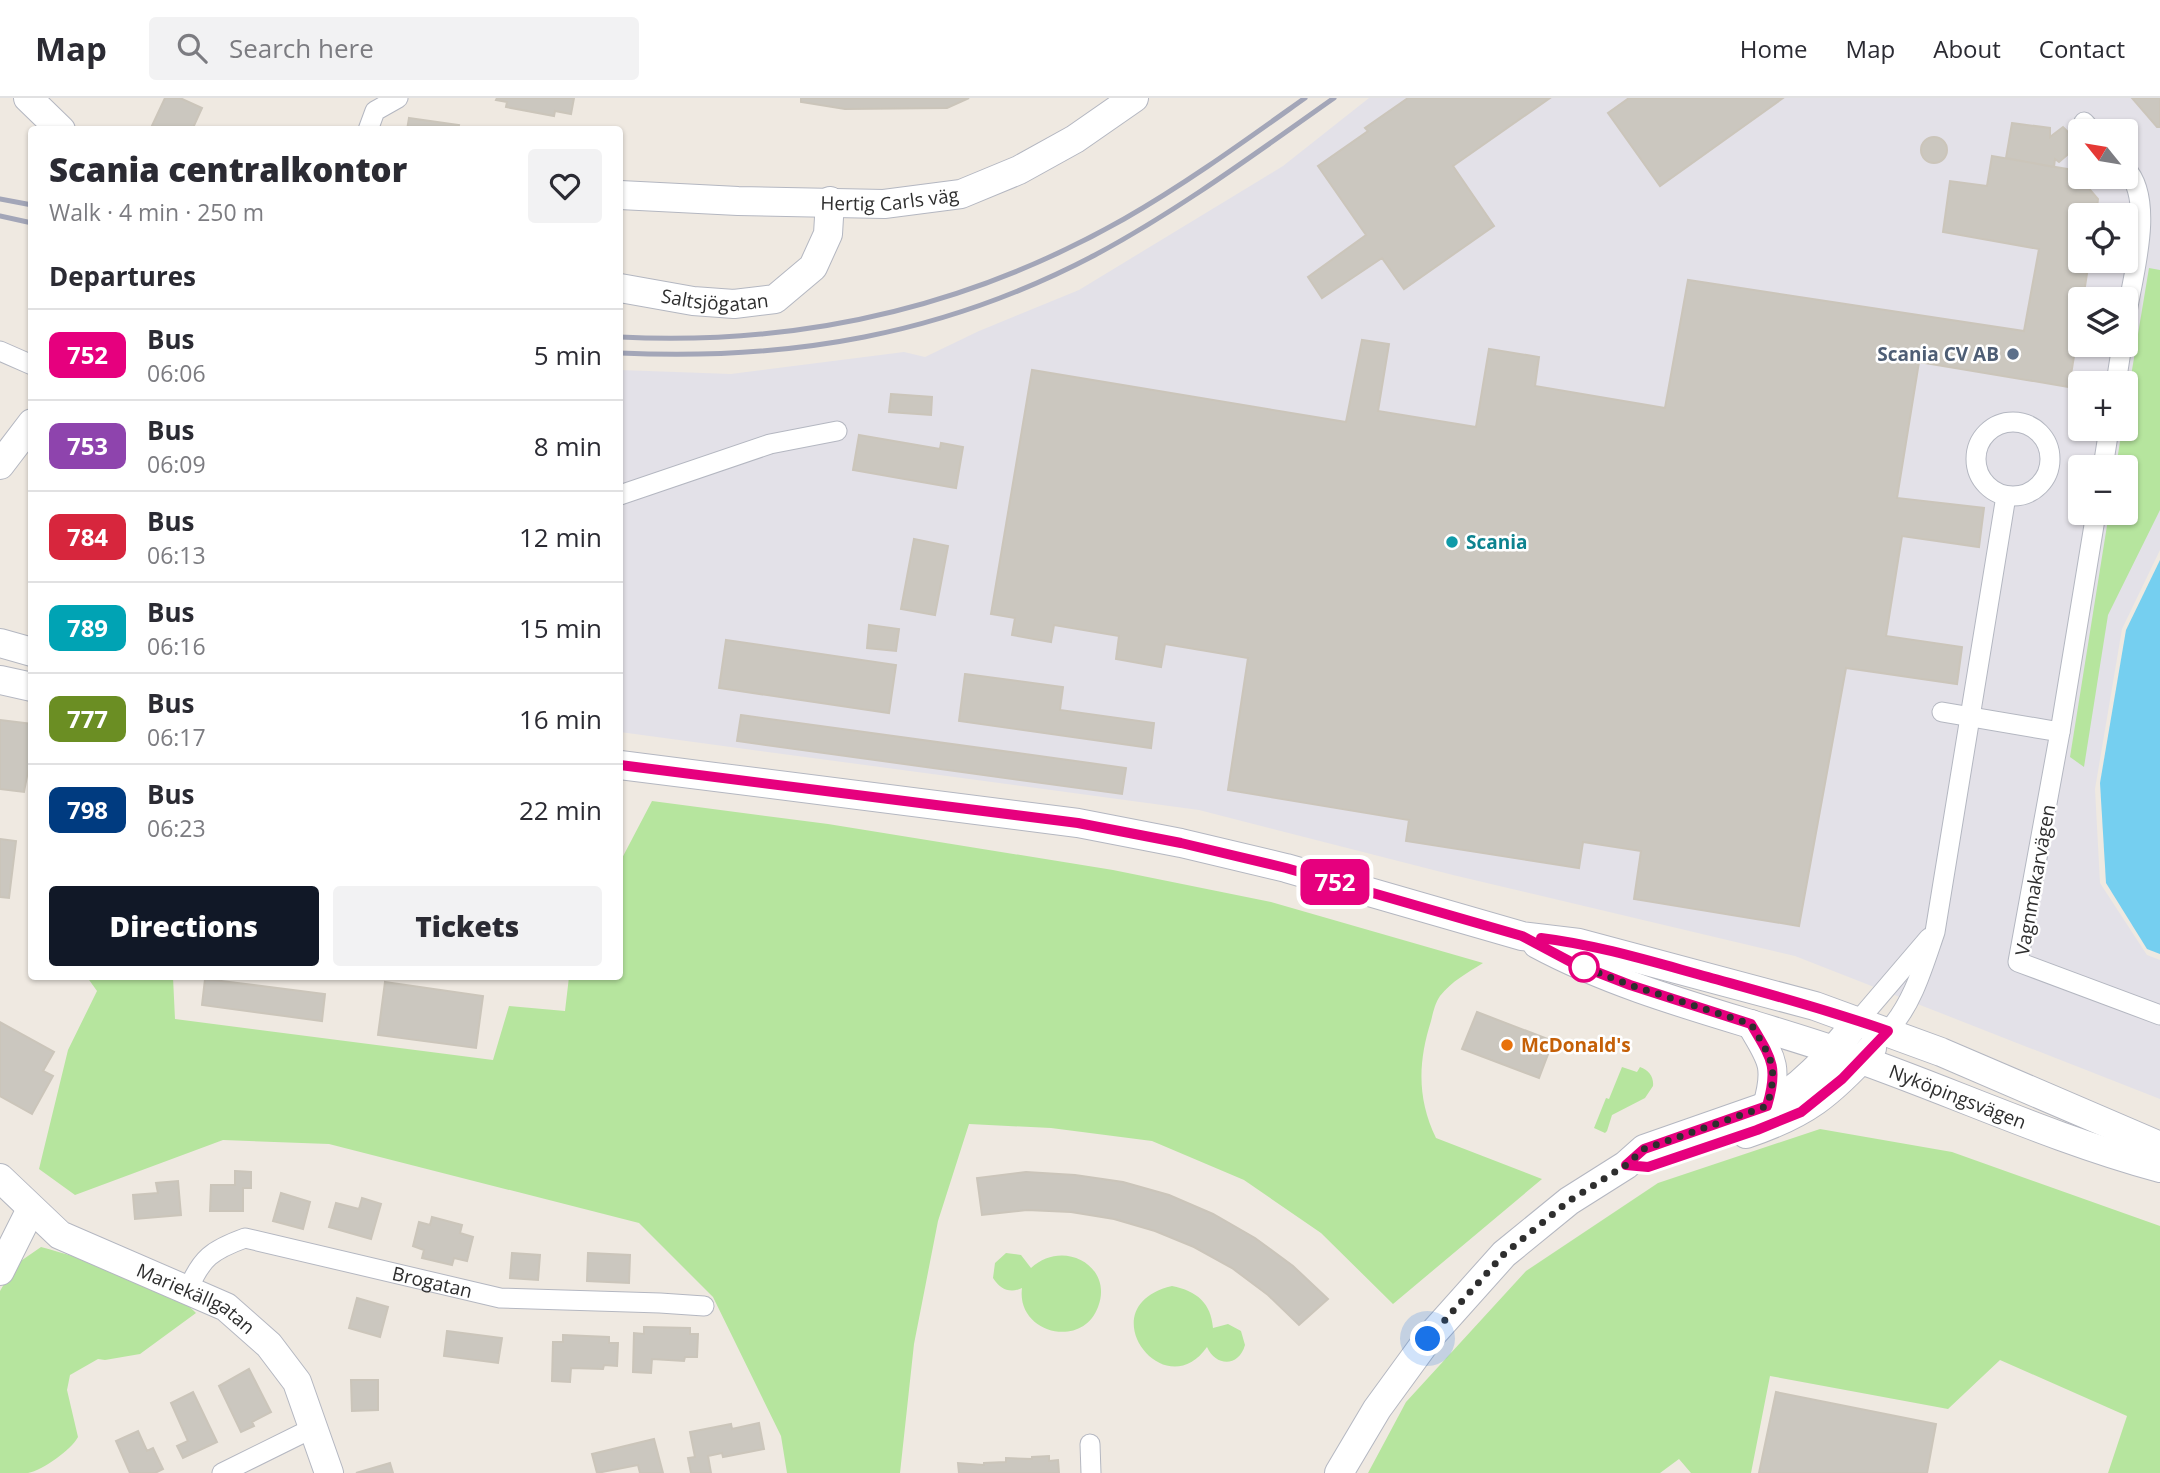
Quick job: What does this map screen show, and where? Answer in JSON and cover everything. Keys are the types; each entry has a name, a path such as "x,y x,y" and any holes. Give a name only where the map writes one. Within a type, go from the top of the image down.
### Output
{"main road":[{"path":"28,98 57,126"},
{"name":"Hertig Carls väg","path":"623,195 884,204 961,194 1019,170 1075,139 1134,98"},
{"name":"Saltsjögatan","path":"623,289 693,301 734,304 775,299 813,267 828,234 830,201"},
{"path":"3,464 28,430"},
{"path":"0,643 28,651"},
{"path":"0,680 28,686"},
{"name":"Nyköpingsvägen","path":"623,765 1078,823 1181,843 1286,868 1522,936 1579,943 1815,1006 1941,1052 2160,1146"},
{"name":"Nyköpingsvägen","path":"1522,936 1571,962 1619,981 1833,1050 2108,1154 2160,1167"},
{"path":"1339,1473 1377,1409 1428,1339 1504,1254 1569,1201 1626,1165 1644,1149 1767,1106 1801,1085 1858,1021"},
{"path":"1751,1024 1771,1058 1774,1085 1767,1106"},
{"path":"1626,1165 1648,1167 1784,1120 1813,1104 1888,1031"},
{"name":"Mariekällgatan","path":"0,1178 60,1235 226,1307 269,1345 297,1382 330,1473"},
{"path":"0,1271 31,1209"}],"street":[{"path":"369,126 375,111 398,98"},
{"path":"2131,287 2141,201 2138,189"},
{"path":"0,351 28,363"},
{"path":"623,494 771,444 836,431"},
{"path":"1888,1031 1905,1010 1934,932 2006,496"},
{"name":"Vagnmakarvägen","path":"2094,525 2018,962 2160,1015"},
{"path":"1942,712 2060,732"},
{"path":"1858,1021 1934,932"},
{"name":"Brogatan","path":"188,1290 195,1274 215,1250 244,1238 500,1298 704,1306"},
{"path":"222,1473 314,1427"},
{"path":"1090,1444 1091,1473"}],"shaded area":[{"name":"Scania","path":"1369,98 2160,98 2160,550 2122,629 2095,789 2100,883 2147,955 2160,960 2160,1099 1795,956 1453,875 1199,810 623,732 623,370 731,374 904,352 925,357 979,331 1079,290 1283,166"}],"green space":[{"path":"2149,268 2160,270 2160,510 2108,615 2084,767 2070,757 2107,525 2138,525 2138,455 2118,455 2120,441 2138,441 2138,371 2132,371 2134,357 2138,357 2138,334"},
{"path":"652,801 828,824 1113,870 1271,902 1483,963 1450,986 1435,1005 1422,1066 1425,1109 1436,1138 1542,1179 1393,1304 1321,1233 1244,1180 1152,1141 1051,1128 969,1124 938,1221 914,1344 900,1473 787,1473 781,1436 713,1297 639,1223 329,1144 223,1140 75,1195 39,1169 68,1050 97,991 89,980 173,980 175,1019 493,1060 509,1006 565,1011 569,980 623,980 623,856"},
{"path":"1622,1067 1637,1072 1640,1067 1646,1070 1652,1077 1653,1086 1645,1098 1612,1115 1605,1133 1594,1128"},
{"path":"1820,1129 1952,1152 2160,1226 2160,1473 2108,1473 2127,1416 2000,1360 1948,1409 1770,1376 1751,1473 1691,1473 1679,1459 1660,1473 1368,1473 1406,1402 1526,1271 1658,1183"},
{"path":"41,1247 145,1281 182,1301 196,1313 140,1354 98,1359 70,1375 67,1390 78,1437 56,1459 41,1468 28,1473 0,1473 0,1291 15,1265"},
{"path":"1006,1253 1021,1255 1031,1268 1044,1259 1057,1256 1070,1256 1082,1261 1099,1279 1101,1292 1098,1307 1090,1320 1079,1329 1065,1332 1039,1325 1029,1316 1023,1304 1022,1288 1013,1291 1006,1289 993,1278 995,1263"},
{"path":"1172,1286 1189,1291 1206,1305 1213,1328 1228,1324 1241,1331 1245,1345 1238,1357 1233,1361 1221,1361 1211,1354 1207,1347 1190,1363 1171,1366 1155,1360 1142,1347 1134,1330 1136,1313 1147,1297"}],"water":[{"path":"2160,560 2160,954 2147,949 2106,883 2100,783 2126,630"}],"building":[{"path":"165,98 180,98 202,108 194,126 152,126"},
{"path":"574,98 571,114 555,111 554,116 506,107 507,102 496,100"},
{"path":"801,98 969,98 947,108 845,109 801,102"},
{"path":"1408,98 1550,98 1453,166 1494,226 1404,289 1382,258 1322,298 1308,277 1366,235 1318,166 1368,131 1365,128"},
{"path":"1629,98 1783,98 1660,186 1608,113"},
{"path":"2132,98 2160,98 2160,127 2157,127"},
{"path":"409,118 459,125 459,126 408,126"},
{"path":"2012,123 2050,128 2050,137 2063,127 2068,132 2068,154 2059,162 2055,159 2054,167 2006,158"},
{"path":"1934,137 1943,141 1947,150 1943,159 1934,163 1925,159 1921,150 1925,141"},
{"name":"Scania","path":"1992,156 2068,169 2068,189 2089,189 2098,199 2098,203 2068,203 2068,273 2087,273 2085,287 2068,287 2068,357 2074,357 2072,371 2068,371 2068,387 1919,362 1897,498 1984,508 1979,547 1902,536 1886,636 1962,647 1957,684 1846,668 1799,926 1634,899 1641,851 1583,842 1579,868 1406,841 1409,820 1228,790 1248,658 1165,644 1161,667 1116,659 1119,636 1054,625 1051,642 1012,635 1015,618 991,614 1032,370 1346,422 1362,340 1389,344 1378,411 1476,427 1489,349 1539,357 1535,386 1665,408 1688,280 2024,331 2039,249 1943,232 1950,181 1987,186"},
{"path":"891,394 932,397 931,415 889,412"},
{"path":"859,435 940,449 941,443 963,447 956,488 853,470"},
{"path":"914,539 948,546 935,615 901,609"},
{"path":"869,625 899,629 896,651 867,648"},
{"path":"726,640 896,665 889,713 719,688"},
{"path":"965,674 1063,687 1060,710 1154,723 1151,748 959,721"},
{"path":"741,715 1126,768 1122,794 737,741"},
{"path":"0,720 28,724 28,771 24,792 0,789"},
{"path":"0,839 16,841 9,898 0,897"},
{"path":"205,980 325,994 322,1021 202,1005"},
{"path":"385,982 483,996 476,1048 378,1035"},
{"name":"McDonald's","path":"1477,1012 1553,1041 1539,1078 1462,1049"},
{"path":"0,1022 54,1052 43,1071 53,1076 32,1114 0,1096"},
{"path":"235,1171 251,1172 251,1188 243,1188 243,1211 210,1211 211,1185 235,1185"},
{"path":"1026,1172 1123,1182 1169,1195 1213,1214 1255,1238 1293,1266 1328,1299 1299,1325 1268,1295 1232,1268 1194,1247 1155,1231 1114,1219 1071,1212 1027,1210 982,1215 977,1178"},
{"path":"178,1181 181,1215 135,1219 133,1195 158,1193 156,1183"},
{"path":"281,1193 310,1202 303,1229 273,1221"},
{"path":"362,1198 381,1204 371,1239 329,1227 336,1203 359,1209"},
{"path":"432,1217 462,1225 460,1233 473,1237 467,1261 454,1258 452,1265 422,1258 424,1250 413,1246 419,1222 430,1225"},
{"path":"512,1253 540,1255 538,1280 510,1278"},
{"path":"588,1253 630,1255 629,1283 587,1281"},
{"path":"357,1298 388,1307 380,1337 349,1328"},
{"path":"644,1327 690,1328 690,1334 698,1334 697,1357 685,1357 684,1361 652,1359 651,1373 633,1372 634,1333 644,1334"},
{"path":"447,1331 502,1338 498,1363 444,1356"},
{"path":"563,1335 609,1337 609,1343 618,1343 617,1366 604,1365 603,1369 571,1368 570,1382 552,1381 553,1342 563,1342"},
{"path":"249,1369 271,1412 252,1422 254,1426 241,1432 219,1386"},
{"path":"351,1380 378,1380 378,1410 352,1411"},
{"path":"193,1392 217,1442 183,1458 177,1446 188,1441 171,1403"},
{"path":"1776,1392 1936,1424 1927,1473 1759,1473"},
{"path":"759,1423 764,1449 723,1457 722,1453 708,1456 711,1473 691,1473 688,1458 695,1457 690,1432 731,1424 732,1429"},
{"path":"138,1431 147,1451 153,1448 163,1469 155,1473 130,1473 116,1441"},
{"path":"654,1439 663,1473 640,1473 638,1465 597,1473 592,1454"},
{"path":"1049,1456 1049,1461 1058,1460 1059,1473 959,1473 958,1463 984,1465 1006,1462 1006,1458 1032,1459"},
{"path":"390,1463 393,1473 356,1473"}],"railway":[{"path":"623,337 752,335 817,327 880,315 943,298 1065,250 1124,219 1193,176 1305,98"},
{"path":"623,353 745,352 805,347 923,323 981,305 1038,283 1126,238 1217,180 1334,98"},
{"path":"0,199 28,204"},
{"path":"0,216 28,222"}],"bus line":[{"name":"752","path":"623,765 1078,823 1181,843 1286,868 1522,936 1571,962 1630,985 1751,1024 1771,1058 1774,1085 1767,1106 1644,1149 1626,1165 1648,1167 1801,1112 1826,1094 1888,1031 1815,1006 1641,958 1579,943 1541,938"}],"place":[{"name":"Scania CV AB","path":"2013,354"},
{"name":"Scania","path":"1452,542"},
{"name":"McDonald's","path":"1507,1045"}],"route":[{"path":"1428,1339 1504,1254 1569,1201 1626,1165 1644,1149 1767,1106 1774,1085 1771,1058 1751,1024 1630,985 1584,967"}]}
